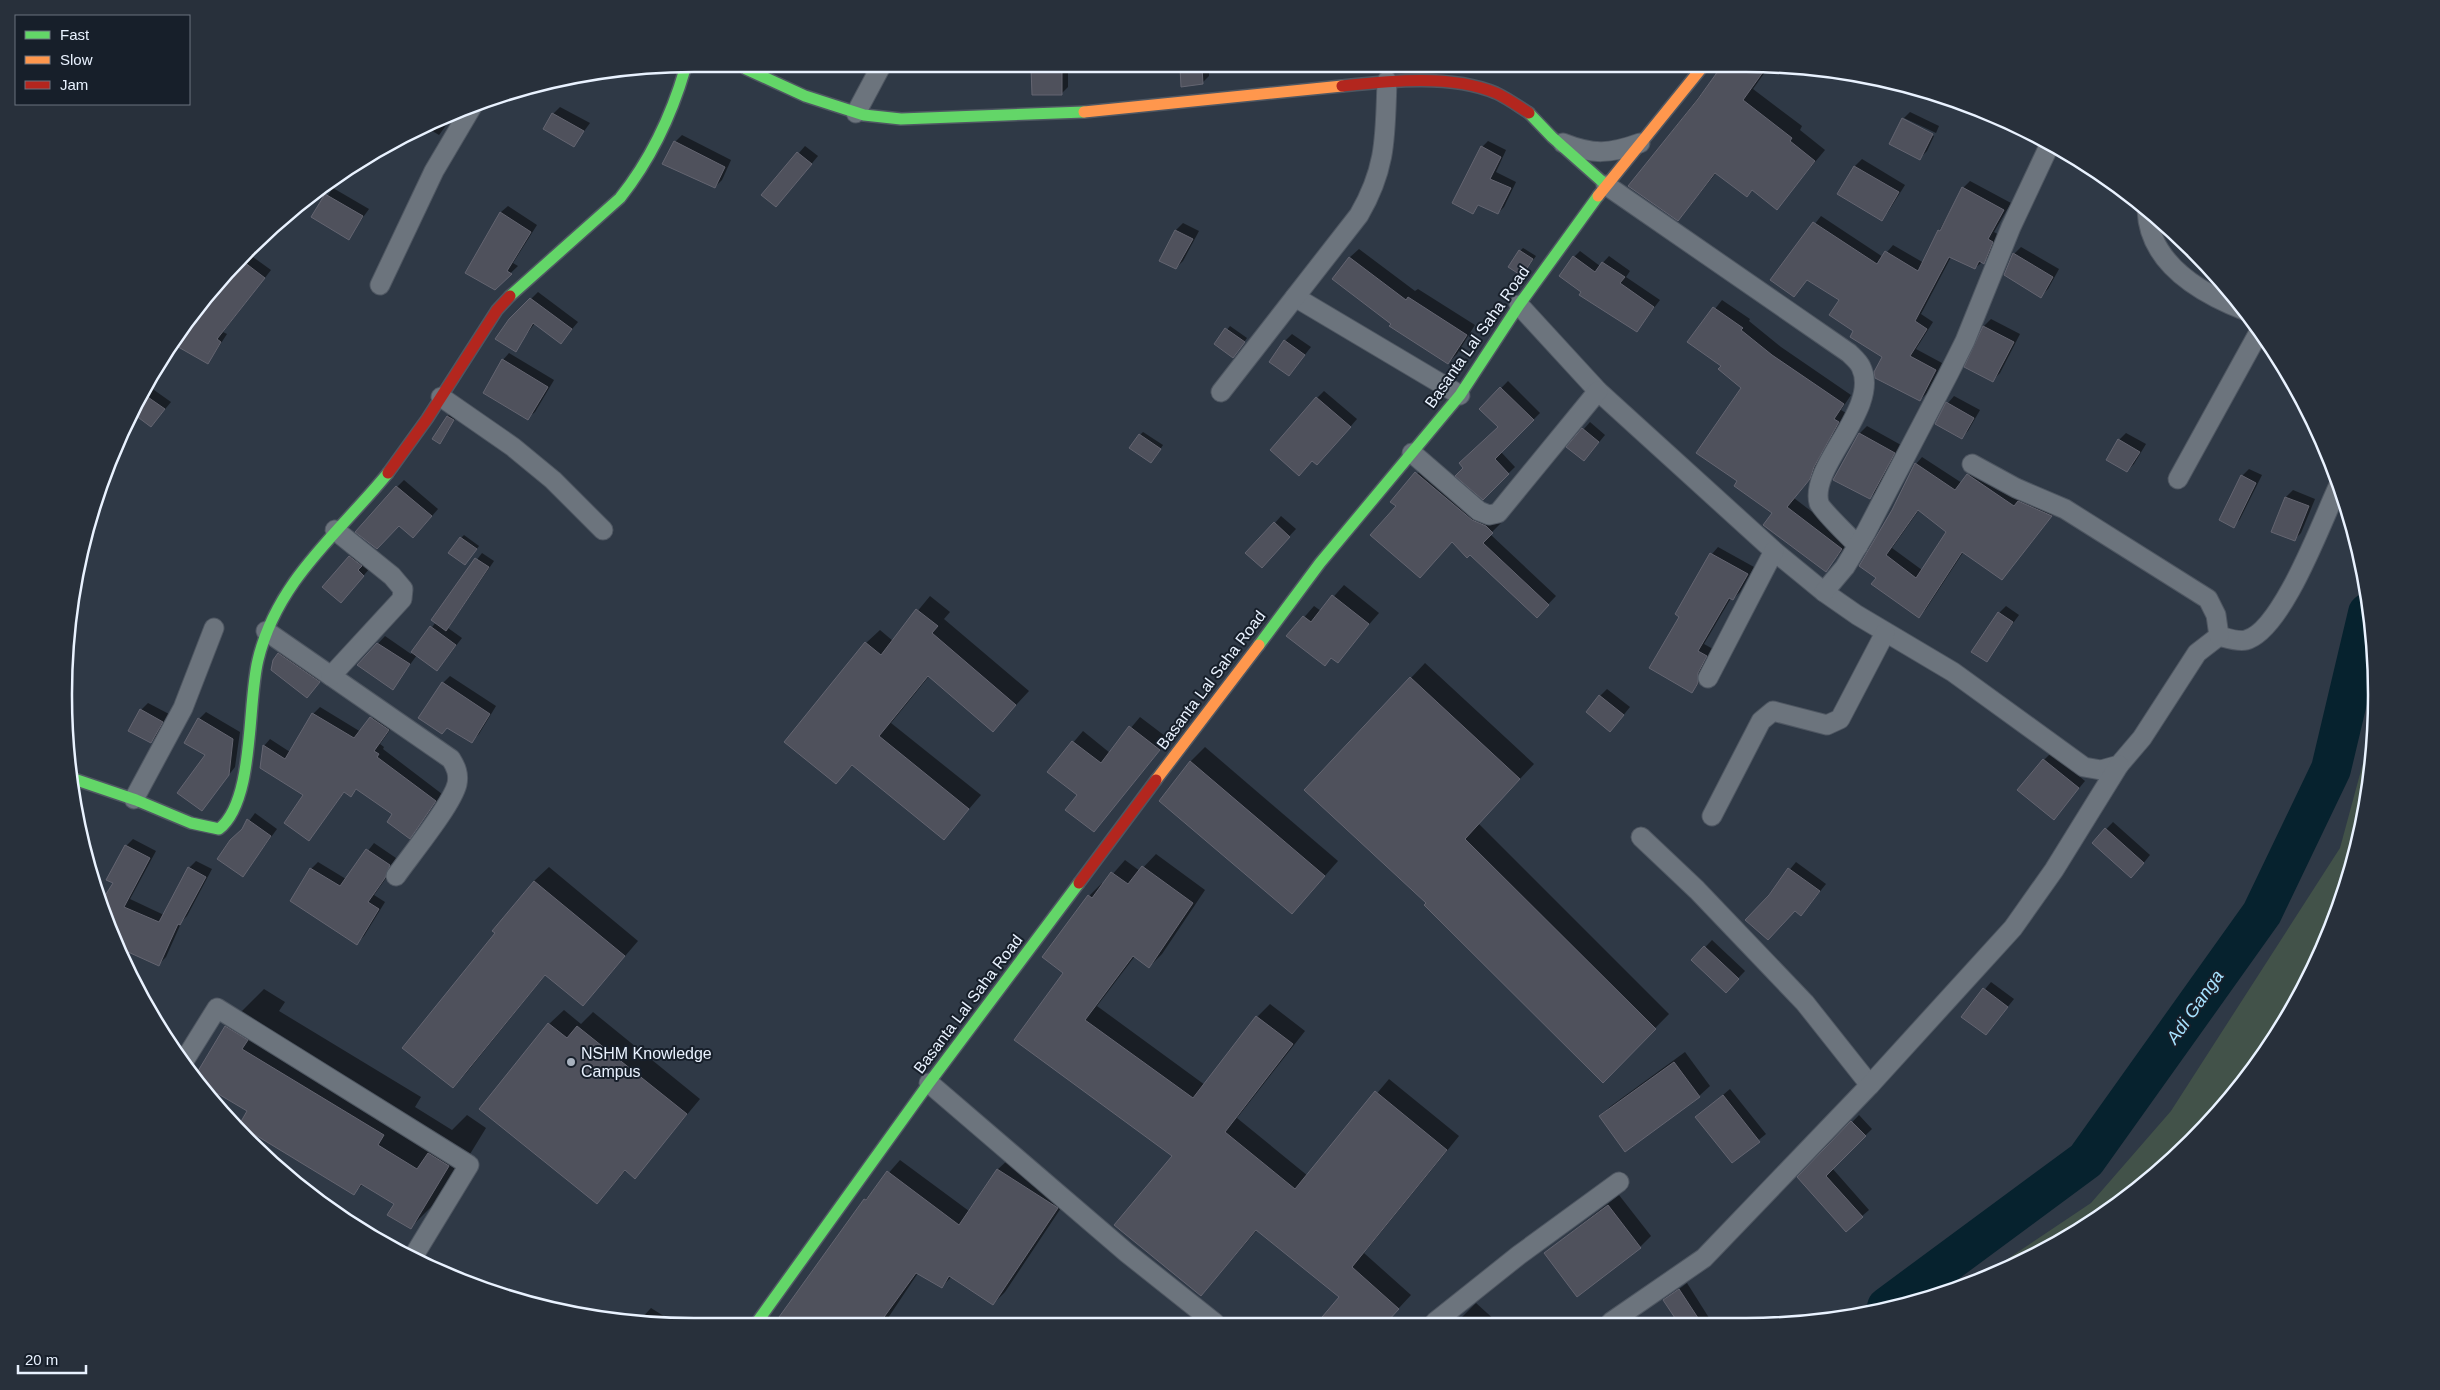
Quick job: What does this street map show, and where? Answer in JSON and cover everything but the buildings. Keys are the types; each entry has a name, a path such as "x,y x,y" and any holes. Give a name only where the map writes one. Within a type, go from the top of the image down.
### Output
{"street":[{"path":"753,72 805,96 856,113 901,119 947,119 1069,113 1460,74 1533,115 1552,137 1606,185 1849,352 1861,367 1865,385 1860,405 1824,476 1818,493 1820,505 1858,546"},
{"path":"856,113 878,72"},
{"name":"Basanta Lal Saha Road","path":"761,1318 929,1083 1314,571 1460,395 1519,305 1606,185 1699,72"},
{"path":"79,781 134,799 206,827 219,829 225,824 242,786 248,750 253,685 266,631 279,602 335,530 381,481 441,397 469,349 509,297 620,198 634,182 665,126 676,100 684,73"},
{"path":"1221,392 1358,215 1371,194 1381,168 1385,146 1387,81"},
{"path":"380,286 434,171 466,117"},
{"path":"1552,137 1565,144 1601,153 1618,151 1641,143"},
{"path":"1824,592 1846,567 1858,546 1888,492 1965,341 1996,261 2047,151"},
{"path":"2149,222 2158,246 2171,265 2187,282 2229,305"},
{"path":"1295,297 1460,395"},
{"path":"1519,305 1598,391 1774,550 1824,592 1885,633 1953,672 2084,767 2101,770 2119,765"},
{"path":"2178,479 2255,339"},
{"path":"1412,453 1479,511 1489,515 1498,513 1598,391"},
{"path":"441,397 512,447 553,480 603,530"},
{"path":"1972,464 2016,488 2065,509 2208,599 2216,615 2219,636"},
{"path":"1617,1318 1704,1258 1870,1085 2013,928 2054,870 2119,765 2142,738 2197,653 2219,636 2244,641 2256,636 2270,623 2286,600 2334,495"},
{"path":"332,676 402,599 403,589 392,576 335,530"},
{"path":"1708,678 1774,550"},
{"path":"134,799 183,708 214,628"},
{"path":"266,631 451,758 458,770 457,785 441,813 396,876"},
{"path":"1712,816 1761,721 1773,711 1827,725 1840,719 1885,633"},
{"path":"1641,837 1703,896 1806,1003 1870,1085"},
{"path":"187,1055 217,1008 469,1165 417,1251"},
{"path":"929,1083 1127,1254 1209,1318"},
{"path":"1440,1318 1519,1255 1618,1182"}],"green space":[{"path":"2363,761 2356,816 2334,895 2320,933 2303,970 2263,1041 2213,1105 2155,1163 2091,1213 2056,1234 2008,1258 2091,1203 2171,1111 2340,848"}],"waterway":[{"name":"Adi Ganga","path":"1900,1298 2086,1160 2262,913 2331,769 2364,631"}],"traffic: fast":[{"path":"753,72 805,96 864,115 901,119 1084,112"},
{"path":"510,296 620,198 641,168 659,137 684,73"},
{"path":"1529,113 1552,137 1606,185"},
{"path":"1259,645 1320,563 1460,395 1519,305 1598,196"},
{"path":"79,781 136,800 191,823 219,829 231,816 239,797 248,750 258,660 267,631 279,605 295,581 330,537 388,473"},
{"path":"760,1318 929,1083 1079,883"}],"traffic: slow":[{"path":"1598,196 1698,72"},
{"path":"1084,112 1342,86"},
{"path":"1156,780 1259,645"}],"traffic: jam":[{"path":"1342,86 1420,80 1460,83 1496,93 1529,113"},
{"path":"388,473 427,419 497,310 510,296"},
{"path":"1079,883 1156,780"}],"place":[{"name":"NSHM Knowledge Campus","path":"571,1062"}]}
